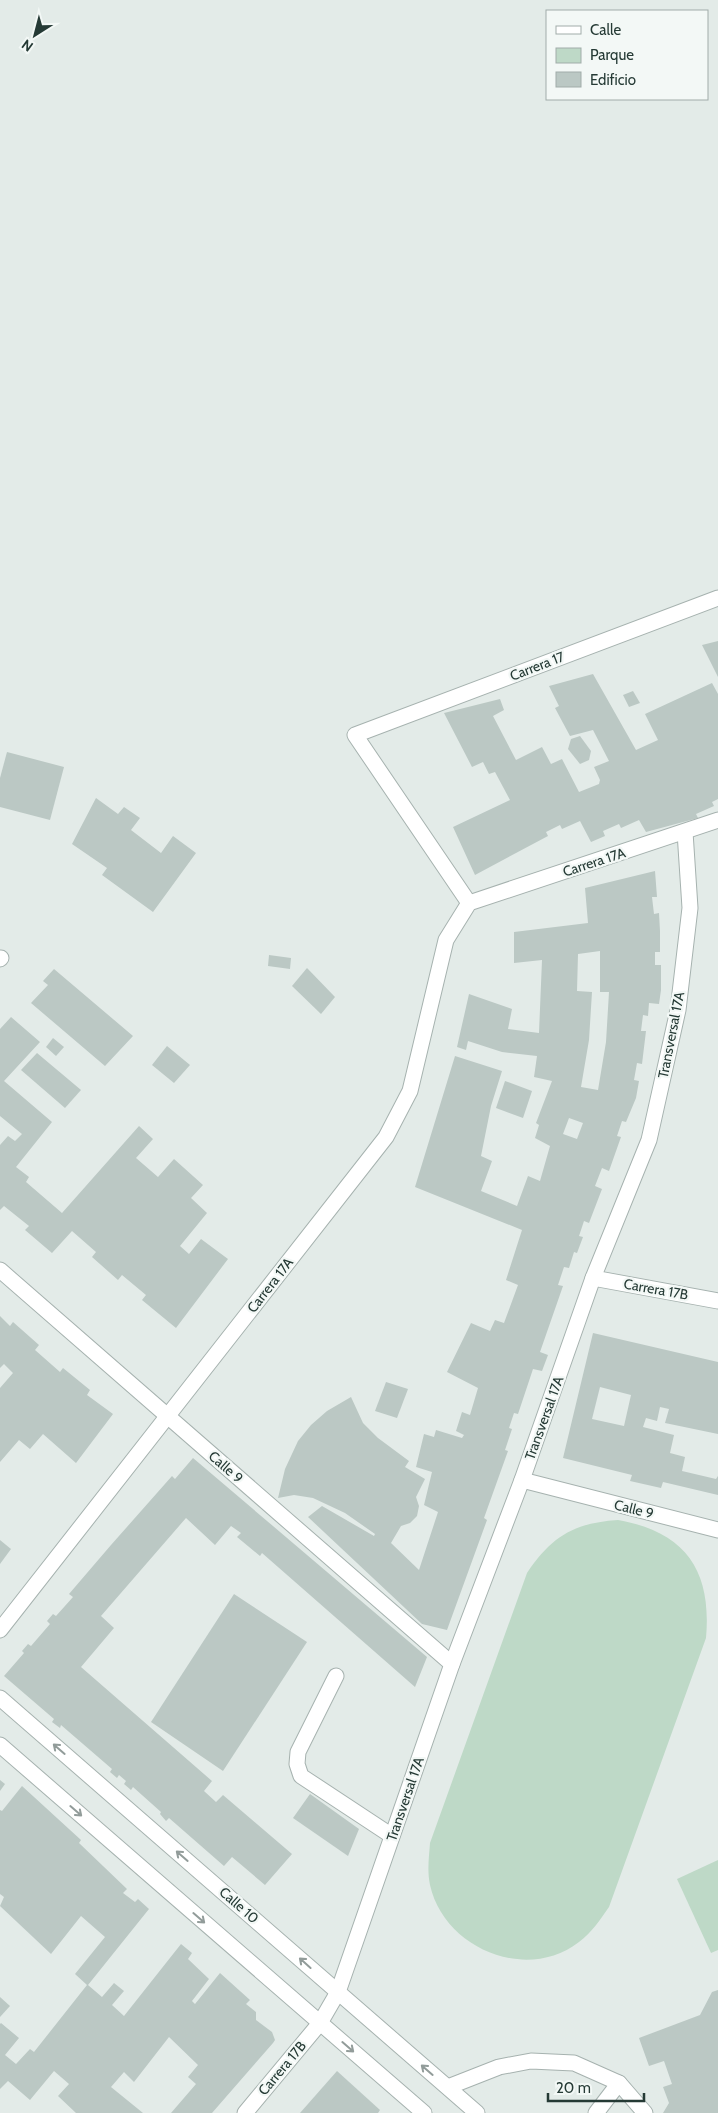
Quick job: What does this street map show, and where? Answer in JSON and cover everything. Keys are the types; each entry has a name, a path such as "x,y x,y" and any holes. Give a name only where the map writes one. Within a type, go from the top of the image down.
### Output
{"street":[{"name":"Carrera 17","path":"469,903 356,735 718,598"},
{"name":"Carrera 17A","path":"0,1630 386,1137 410,1091 446,940 469,903 718,820"},
{"name":"Transversal 17A","path":"320,2023 338,1992 452,1664 522,1480 593,1278 648,1140 678,1010 690,908 685,832"},
{"name":"Calle 9","path":"0,1270 452,1664"},
{"name":"Carrera 17B","path":"593,1278 718,1301"},
{"name":"Calle 9","path":"522,1480 718,1530"},
{"path":"336,1676 298,1752 297,1764 302,1776 392,1836"},
{"name":"Calle 10","path":"0,1698 477,2113"},
{"path":"0,1745 424,2113"},
{"name":"Carrera 17B","path":"245,2113 320,2023"},
{"path":"448,2087 499,2067 531,2061 574,2063 619,2083 645,2113"},
{"path":"596,2113 619,2083"}],"green space":[{"path":"618,1520 642,1526 661,1534 677,1545 690,1558 699,1574 704,1593 707,1614 706,1638 609,1907 596,1926 584,1938 558,1954 535,1959 512,1959 490,1953 469,1942 452,1926 438,1907 430,1885 428,1869 430,1843 527,1573 536,1560 565,1534 589,1524"},
{"path":"718,1860 718,1950 711,1953 677,1879"}],"building":[{"path":"718,641 718,677 702,645"},
{"path":"593,674 636,750 658,740 645,714 712,683 718,694 718,799 712,802 714,806 696,814 698,818 646,832 639,820 621,828 619,824 603,831 605,836 591,842 580,821 562,829 560,825 546,832 548,836 475,875 453,827 510,800 495,772 489,774 483,762 472,767 444,713 500,699 504,710 493,716 516,760 542,747 551,764 562,759 579,792 599,784 600,780 594,767 609,761 593,730 570,736 555,708 559,706 549,686"},
{"path":"633,691 640,703 629,707 623,695"},
{"path":"580,736 591,751 589,760 580,764 568,749 571,739"},
{"path":"7,752 64,767 50,820 0,807 0,778"},
{"path":"96,798 118,814 124,807 140,818 131,830 161,853 173,836 196,853 153,912 102,875 107,868 72,844"},
{"path":"655,871 657,897 652,897 654,914 659,913 660,952 655,952 655,965 661,965 659,1004 649,1003 648,1016 643,1015 641,1031 646,1031 642,1064 637,1063 634,1080 639,1081 636,1098 626,1122 622,1121 617,1136 621,1137 609,1171 602,1168 595,1186 602,1189 589,1223 584,1221 579,1236 583,1237 577,1253 574,1252 569,1268 564,1267 558,1285 563,1286 540,1352 548,1355 542,1371 533,1369 518,1414 514,1413 509,1428 512,1429 505,1450 508,1451 484,1518 487,1520 447,1630 422,1624 308,1517 322,1506 374,1536 375,1534 345,1513 313,1498 294,1495 278,1498 285,1469 298,1441 311,1425 327,1411 351,1397 363,1423 378,1438 409,1461 405,1467 425,1479 416,1497 419,1506 417,1516 410,1523 401,1526 391,1543 419,1570 438,1512 424,1505 432,1472 416,1467 424,1434 434,1437 436,1430 462,1438 464,1435 456,1431 462,1412 470,1415 478,1388 447,1372 471,1323 490,1331 495,1320 504,1323 518,1285 506,1280 522,1230 415,1187 455,1056 502,1071 491,1106 481,1156 492,1161 481,1191 517,1206 528,1176 540,1181 550,1146 535,1138 539,1125 536,1123 552,1081 534,1077 537,1056 502,1052 468,1041 466,1050 457,1047 469,994 512,1009 508,1029 539,1033 542,960 514,963 514,932 588,923 585,888","holes":["600,951 600,992 609,992 606,1042 598,1090 581,1087 589,1040 592,992 577,991 578,954","569,1118 583,1123 577,1139 563,1134"]},
{"path":"269,955 291,958 290,969 268,966"},
{"path":"307,968 335,997 321,1014 292,986"},
{"path":"54,969 133,1036 105,1066 31,1003 48,985 43,981"},
{"path":"11,1017 40,1042 4,1081 52,1122 16,1167 29,1177 26,1182 62,1213 139,1126 153,1139 136,1158 158,1177 174,1159 203,1185 191,1198 207,1213 180,1246 189,1254 201,1239 228,1259 176,1328 142,1300 146,1295 122,1275 118,1280 92,1257 96,1252 72,1231 52,1253 25,1230 29,1226 4,1206 0,1210 0,1145 8,1136 15,1141 22,1134 0,1116 0,1029"},
{"path":"53,1038 64,1047 56,1056 46,1047"},
{"path":"167,1046 190,1065 174,1083 152,1065"},
{"path":"37,1053 81,1090 65,1108 21,1070"},
{"path":"505,1081 532,1091 523,1118 496,1108"},
{"path":"0,1316 10,1326 13,1322 39,1345 35,1350 60,1372 63,1368 90,1390 87,1395 113,1414 76,1463 43,1434 30,1449 19,1440 0,1462 0,1388 13,1373 4,1364 0,1368"},
{"path":"593,1333 718,1362 718,1434 665,1423 669,1409 660,1407 657,1421 646,1418 643,1427 674,1435 670,1453 685,1457 682,1471 716,1479 718,1476 718,1495 663,1482 661,1488 630,1481 632,1475 563,1458","holes":["600,1387 631,1395 624,1426 592,1419"]},
{"path":"386,1382 408,1389 397,1418 375,1411"},
{"path":"193,1458 427,1657 415,1687 262,1553 260,1556 237,1537 241,1533 231,1526 215,1545 186,1518 101,1616 114,1628 81,1667 212,1781 204,1791 216,1802 223,1795 292,1854 265,1885 232,1857 224,1866 169,1818 166,1821 160,1814 161,1812 133,1787 131,1790 124,1784 126,1781 119,1775 117,1778 110,1772 112,1769 61,1725 60,1728 52,1722 54,1719 4,1676 24,1653 22,1651 28,1644 31,1646 50,1624 47,1621 53,1614 56,1616 73,1597 69,1594 111,1545 172,1476 175,1479"},
{"path":"0,1540 11,1549 0,1564"},
{"path":"234,1594 307,1642 223,1771 151,1722"},
{"path":"0,1780 5,1784 0,1791"},
{"path":"22,1786 81,1840 79,1843 127,1889 123,1893 135,1902 138,1899 149,1909 88,1985 102,1997 114,1983 124,1991 112,2005 124,2016 181,1944 192,1953 188,1959 209,1979 192,2001 195,2004 220,1973 250,2000 246,2004 256,2012 256,2020 272,2032 275,2040 273,2043 212,2113 171,2113 196,2084 188,2077 198,2065 169,2037 134,2082 124,2072 111,2087 143,2113 76,2113 58,2096 69,2084 54,2071 30,2100 8,2081 0,2089 0,2024 19,2038 5,2055 16,2064 30,2049 34,2052 87,1985 75,1974 105,1937 81,1916 51,1954 0,1906 4,1897 0,1894 0,1810 2,1811"},
{"path":"310,1794 359,1829 348,1856 293,1818"},
{"path":"718,1990 718,2113 663,2113 669,2103 663,2087 672,2084 664,2061 649,2066 639,2038 700,2015 712,1992"},
{"path":"0,1997 10,2006 0,2017"},
{"path":"337,2071 380,2110 378,2113 300,2113"}]}
